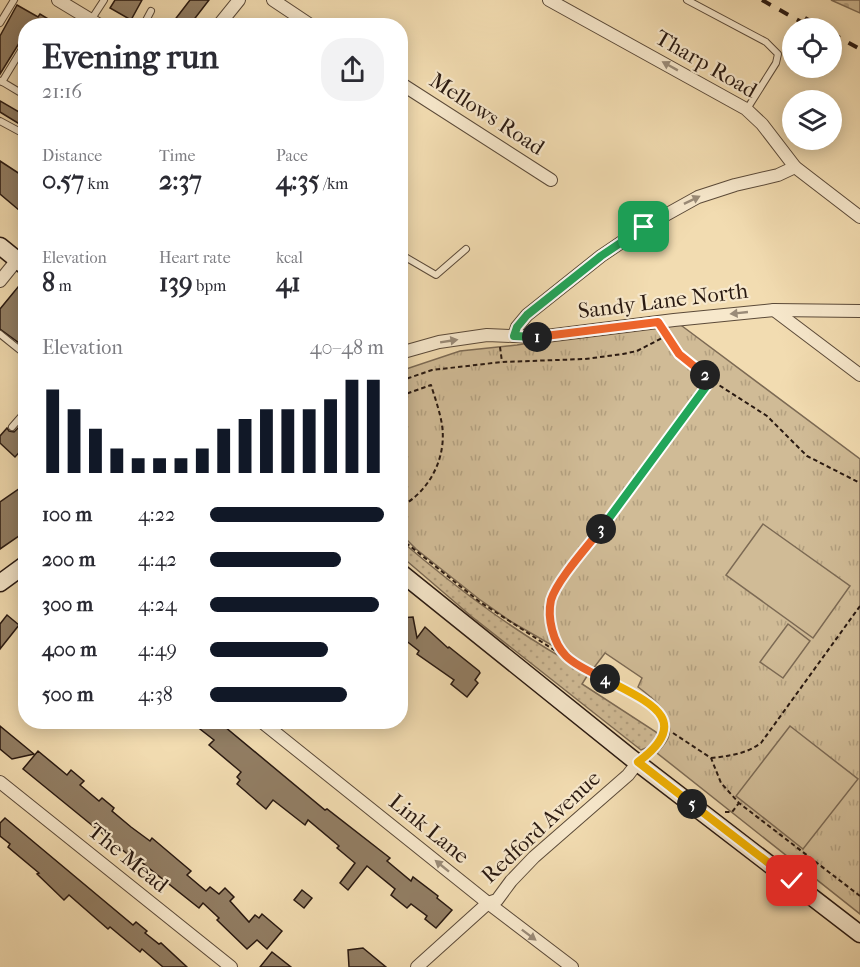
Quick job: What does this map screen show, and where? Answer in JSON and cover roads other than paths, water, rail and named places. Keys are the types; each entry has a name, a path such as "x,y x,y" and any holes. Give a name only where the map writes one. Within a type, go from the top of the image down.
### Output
{"main road":[{"path":"0,246 18,260"},
{"path":"0,583 18,570"},
{"path":"408,578 638,762 860,934"}],"street":[{"path":"58,0 88,18"},
{"path":"224,18 239,0"},
{"path":"273,0 300,18"},
{"name":"Tharp Road","path":"549,0 746,109 762,124 795,167 860,217"},
{"name":"Mellows Road","path":"408,87 551,180"},
{"path":"514,336 517,327 527,315 601,256 644,227 698,197 778,175 795,167"},
{"path":"0,281 18,268"},
{"path":"774,310 860,375"},
{"name":"Sandy Lane North","path":"408,351 439,342 498,334 538,337 774,310 860,310"},
{"name":"Link Lane","path":"271,729 488,903 572,967"},
{"name":"Redford Avenue","path":"417,967 488,903 496,900 528,863 628,775 638,762"},
{"name":"The Mead","path":"0,782 231,967"}],"lane":[{"path":"0,23 14,0"},
{"path":"98,18 104,0"},
{"path":"687,0 766,42 778,54 776,63 746,109"},
{"path":"147,18 151,11"},
{"path":"18,55 1,81 18,91"},
{"path":"0,121 18,131"},
{"path":"408,259 436,275 466,249"},
{"path":"0,334 18,349"},
{"path":"12,427 18,420"},
{"path":"591,672 647,702 664,721 666,728 659,743 638,762"}],"railway":[{"path":"762,0 794,18"},
{"path":"842,39 860,49"}]}
